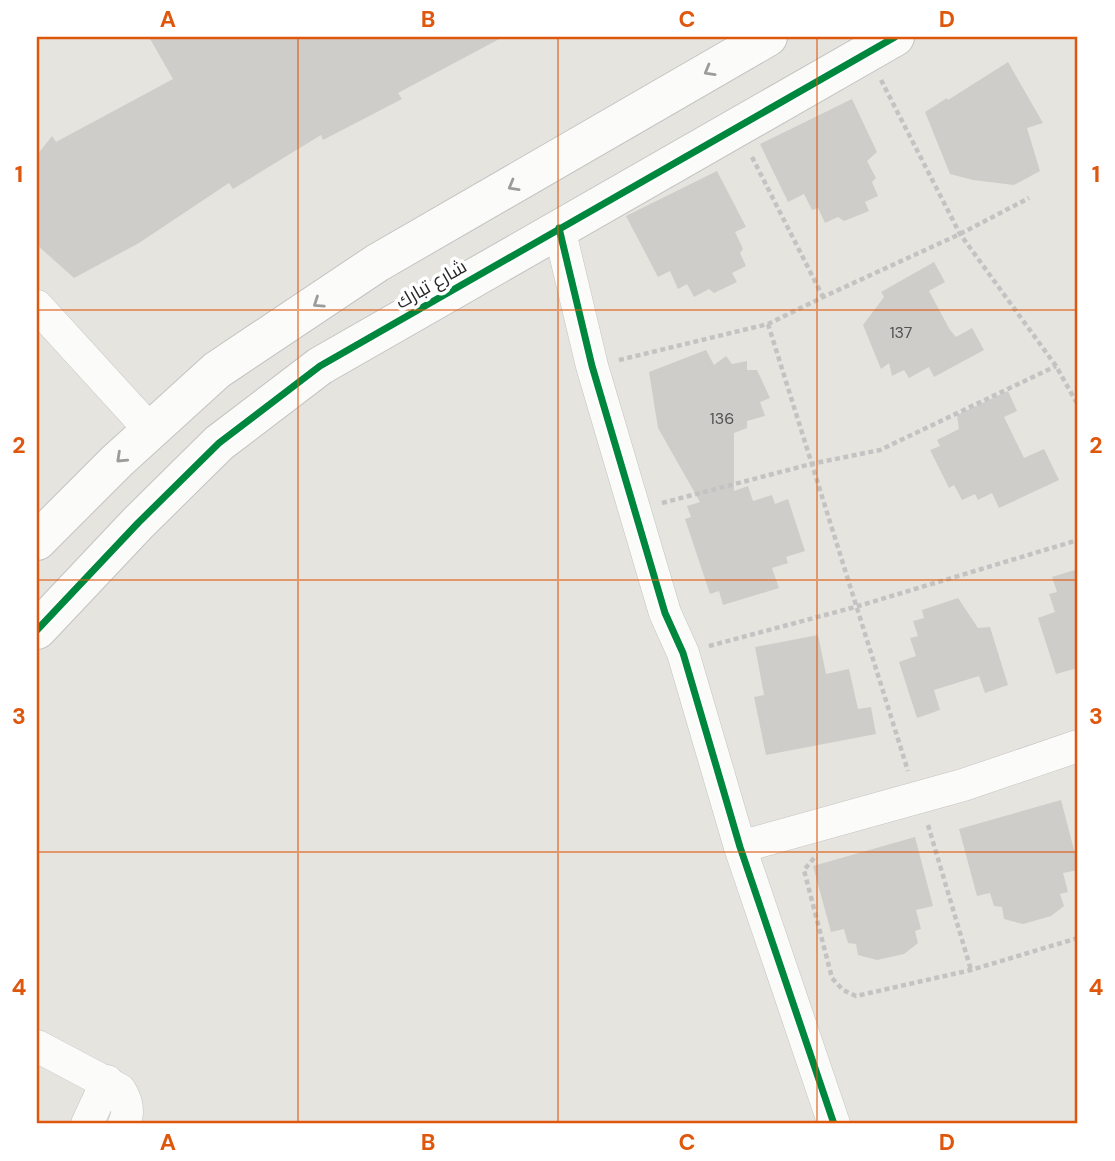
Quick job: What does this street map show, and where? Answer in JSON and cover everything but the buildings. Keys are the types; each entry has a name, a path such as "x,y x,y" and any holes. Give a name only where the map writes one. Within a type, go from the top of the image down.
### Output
{"street":[{"path":"37,541 217,370 377,263 768,37"},
{"name":"شارع تبارك","path":"37,630 219,443 320,366 881,45"},
{"path":"559,228 592,366 665,613 683,653 740,846 834,1124"},
{"path":"37,306 151,431"},
{"path":"76,502 116,547"},
{"path":"740,846 963,785 1078,746"},
{"path":"37,1046 120,1090 127,1102 127,1118 124,1124"},
{"path":"87,1124 107,1081"}],"path":[{"path":"881,45 960,234 1056,366 1078,405"},
{"path":"738,128 823,297"},
{"path":"592,366 768,324 960,234 1029,198"},
{"path":"768,324 971,970"},
{"path":"635,510 811,464 880,450 1056,366"},
{"path":"683,653 855,607 1078,540"},
{"path":"822,849 804,870 832,978 843,990 856,996 971,970 1078,938"}],"cycle path":[{"path":"37,630 138,523 219,443 320,366 895,37"},
{"path":"559,228 592,366 665,613 683,653 740,847 834,1124"}]}
